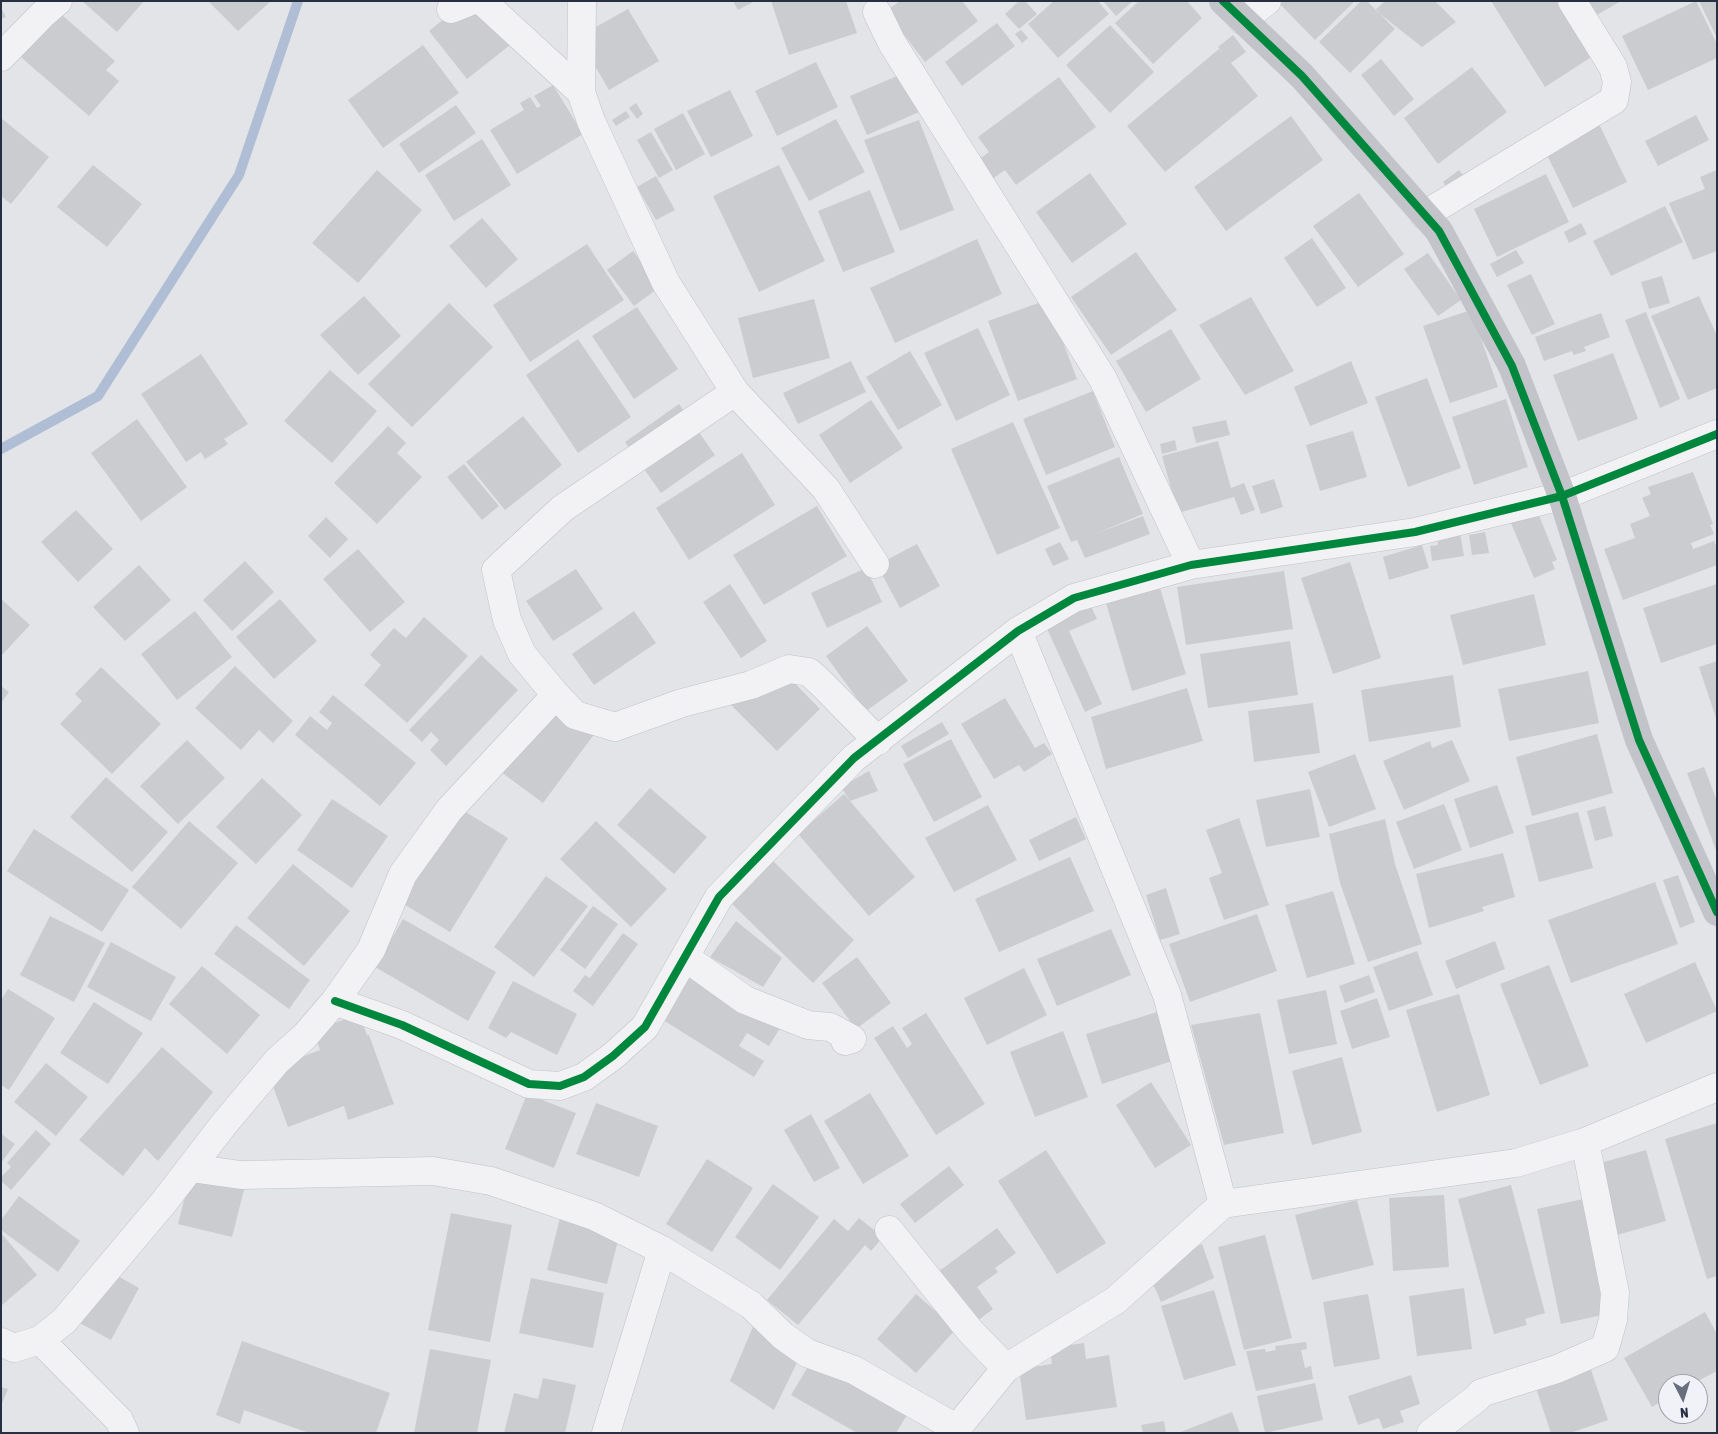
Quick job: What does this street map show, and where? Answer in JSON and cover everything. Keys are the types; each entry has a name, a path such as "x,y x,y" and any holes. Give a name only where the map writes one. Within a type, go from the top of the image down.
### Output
{"street":[{"path":"1,57 58,1"},
{"path":"482,1 581,92"},
{"path":"582,1 581,92 591,121 666,283 735,392 826,489 875,564"},
{"path":"1233,10 1267,1"},
{"path":"1424,215 1614,100 1617,82 1613,67 1572,1"},
{"path":"1233,10 1302,76 1438,231 1512,366 1562,496 1639,740 1717,912"},
{"path":"877,12 892,43 1103,379 1191,565"},
{"path":"735,392 562,508 496,570 507,620 522,654 575,715 615,727 682,703 751,685 789,669 809,672 878,741"},
{"path":"335,1001 402,1025 529,1084 560,1086 584,1076 613,1056 645,1027 719,897 854,758 1018,631 1074,598 1191,565 1415,532 1562,496 1717,434"},
{"path":"1018,631 1168,996 1223,1204"},
{"path":"1,1342 14,1348 40,1340 64,1321 164,1202 224,1124 277,1061 305,1036 335,1001 371,950 402,874 449,810 556,695"},
{"path":"685,957 745,1000 808,1025 830,1027 852,1039 845,1041"},
{"path":"191,1168 241,1175 433,1171 490,1181 594,1216 662,1250 751,1304 783,1336 807,1353 854,1370 955,1430 1006,1368 1116,1300 1223,1204 1516,1163 1584,1142 1717,1087"},
{"path":"1431,1433 1481,1393 1556,1369 1606,1348 1613,1320 1615,1292 1584,1142"},
{"path":"889,1230 971,1332 1006,1368"},
{"path":"606,1433 662,1250"},
{"path":"40,1340 119,1420 126,1433"}],"building":[{"path":"82,1 144,1 117,32"},
{"path":"208,1 271,1 238,31"},
{"path":"466,1 519,38 467,79 429,31"},
{"path":"733,1 755,1 738,10"},
{"path":"771,1 846,1 857,33 789,55"},
{"path":"900,1 962,1 978,21 925,62 886,11"},
{"path":"1019,1 1025,1 1037,14 1019,29 1005,14"},
{"path":"1054,1 1098,1 1109,14 1058,58 1028,24"},
{"path":"1103,1 1133,1 1116,16"},
{"path":"1139,1 1187,1 1202,18 1153,64 1115,23"},
{"path":"1277,1 1355,1 1315,40"},
{"path":"1361,1 1367,1 1395,29 1350,73 1319,42"},
{"path":"1385,1 1435,1 1456,22 1422,47 1375,10"},
{"path":"1491,1 1559,1 1593,56 1545,87"},
{"path":"1587,1 1621,1 1595,16"},
{"path":"1696,1 1717,44 1717,58 1648,90 1622,36"},
{"path":"1699,1 1717,1 1717,38"},
{"path":"1,8 6,17 1,19"},
{"path":"55,9 115,61 106,70 119,81 89,116 16,53"},
{"path":"628,9 659,61 609,90 578,37"},
{"path":"997,23 1015,46 962,86 945,62"},
{"path":"1110,25 1154,72 1110,113 1066,65"},
{"path":"1021,30 1028,38 1022,43 1015,34"},
{"path":"1233,35 1246,52 1231,63 1258,96 1165,172 1127,126 1219,49 1223,53 1218,47"},
{"path":"423,45 459,93 383,148 348,100"},
{"path":"1381,59 1414,99 1394,116 1361,75"},
{"path":"816,62 838,107 777,136 755,91"},
{"path":"1472,67 1507,112 1438,164 1404,118"},
{"path":"902,74 919,112 867,135 850,96"},
{"path":"1059,77 1096,127 1016,185 1005,170 992,179 978,160 989,152 978,137"},
{"path":"553,85 583,134 517,174 490,130 524,110 520,103 530,97 537,108 541,106 534,96"},
{"path":"730,90 753,136 711,157 687,111"},
{"path":"636,103 643,114 637,119 629,108"},
{"path":"456,105 476,133 419,173 399,144"},
{"path":"626,111 630,117 616,126 612,120"},
{"path":"683,113 705,154 676,170 654,129"},
{"path":"1696,115 1709,140 1658,166 1645,141"},
{"path":"1291,116 1323,160 1226,231 1194,187"},
{"path":"1,118 49,157 11,204 1,196"},
{"path":"836,119 865,172 809,201 781,148"},
{"path":"919,120 954,210 900,231 864,140"},
{"path":"1599,124 1627,182 1573,208 1545,151"},
{"path":"651,132 673,170 659,178 637,140"},
{"path":"482,139 511,185 454,221 425,175"},
{"path":"93,165 142,204 107,247 57,207"},
{"path":"779,165 825,261 759,292 713,196"},
{"path":"377,170 422,210 358,283 312,243"},
{"path":"1459,170 1475,191 1459,203 1443,182"},
{"path":"1717,170 1717,251 1693,260 1669,203 1705,189 1700,177"},
{"path":"1090,173 1127,224 1072,263 1036,212"},
{"path":"1546,174 1569,222 1497,257 1474,209"},
{"path":"656,176 675,210 656,220 637,187"},
{"path":"870,190 895,252 843,272 818,211"},
{"path":"1359,193 1404,254 1358,287 1313,226"},
{"path":"1665,206 1683,242 1611,276 1593,241"},
{"path":"482,218 518,259 486,288 449,246"},
{"path":"1581,223 1587,234 1569,243 1564,232"},
{"path":"1312,238 1346,288 1317,307 1284,258"},
{"path":"977,239 1002,294 895,343 870,288"},
{"path":"587,244 624,300 530,362 493,305"},
{"path":"1516,250 1524,263 1497,277 1490,264"},
{"path":"633,251 660,287 634,306 607,270"},
{"path":"1136,252 1177,310 1111,355 1071,297"},
{"path":"1428,253 1461,300 1438,316 1404,269"},
{"path":"1531,274 1555,324 1532,335 1507,285"},
{"path":"1662,276 1670,303 1649,309 1641,282"},
{"path":"364,296 401,336 358,375 320,335"},
{"path":"1699,296 1717,336 1717,388 1688,400 1651,316"},
{"path":"1251,297 1294,371 1245,395 1199,325"},
{"path":"814,299 830,358 753,378 738,318"},
{"path":"1047,300 1077,379 1018,401 988,321"},
{"path":"449,303 493,347 412,427 368,384"},
{"path":"637,307 678,369 634,399 592,336"},
{"path":"1471,310 1498,387 1450,403 1423,326"},
{"path":"1646,312 1680,399 1660,408 1625,320"},
{"path":"1601,313 1610,337 1584,347 1586,351 1574,355 1572,351 1544,361 1535,337"},
{"path":"978,328 1010,395 956,421 924,353"},
{"path":"1171,329 1201,379 1146,412 1116,361"},
{"path":"578,339 631,417 578,453 526,375"},
{"path":"910,351 942,405 898,430 866,377"},
{"path":"1613,353 1638,419 1578,441 1553,375"},
{"path":"201,354 248,424 224,439 228,444 205,459 201,452 186,462 141,394"},
{"path":"851,361 866,392 798,424 783,393"},
{"path":"1351,361 1368,403 1310,426 1294,387"},
{"path":"330,370 377,411 332,463 284,421"},
{"path":"1427,378 1461,468 1408,487 1375,397"},
{"path":"1093,391 1115,447 1046,475 1023,419"},
{"path":"1506,399 1528,467 1474,485 1452,417"},
{"path":"871,400 903,448 850,483 819,435"},
{"path":"679,404 715,455 661,493 625,442"},
{"path":"523,416 562,465 505,510 466,462"},
{"path":"137,419 187,487 141,521 91,453"},
{"path":"1226,420 1230,435 1196,443 1192,427"},
{"path":"1013,422 1060,528 997,555 951,449"},
{"path":"388,426 406,443 397,453 422,477 377,524 334,483"},
{"path":"1353,431 1367,477 1320,491 1306,445"},
{"path":"1175,440 1177,450 1162,454 1160,444"},
{"path":"1218,441 1231,488 1244,483 1255,510 1241,515 1234,497 1178,513 1162,456"},
{"path":"742,453 775,505 689,560 656,508"},
{"path":"1119,457 1143,514 1097,533 1143,516 1150,534 1085,558 1077,540 1071,542 1047,486"},
{"path":"464,464 499,506 482,520 447,477"},
{"path":"1693,472 1713,524 1710,525 1714,534 1691,543 1693,549 1714,541 1717,548 1717,565 1623,600 1604,549 1635,538 1630,524 1650,516 1642,498 1651,494 1648,487"},
{"path":"1274,479 1283,507 1261,514 1252,486"},
{"path":"817,506 847,556 764,605 733,555"},
{"path":"76,510 113,549 78,582 41,542"},
{"path":"1538,513 1557,560 1552,562 1555,569 1534,578 1511,523"},
{"path":"326,517 348,539 330,558 308,536"},
{"path":"1485,532 1489,553 1472,555 1469,535"},
{"path":"1460,533 1464,556 1432,561 1430,546 1438,545 1437,537"},
{"path":"1060,542 1069,559 1053,566 1045,549"},
{"path":"917,544 940,586 900,608 877,565"},
{"path":"1422,545 1429,568 1389,580 1383,557"},
{"path":"358,549 405,602 370,632 323,579"},
{"path":"245,561 274,592 232,631 203,600"},
{"path":"1350,562 1381,658 1333,674 1301,578"},
{"path":"139,565 171,600 125,641 93,607"},
{"path":"866,568 882,602 827,628 811,593"},
{"path":"576,569 603,609 553,641 526,601"},
{"path":"1284,571 1293,629 1186,645 1177,587"},
{"path":"1157,578 1186,674 1132,691 1103,593"},
{"path":"730,584 767,641 741,658 703,602"},
{"path":"1717,584 1717,644 1661,663 1643,608"},
{"path":"1534,594 1546,645 1463,665 1450,615"},
{"path":"1,599 30,625 1,656"},
{"path":"280,599 317,641 274,679 236,637"},
{"path":"1089,602 1097,619 1069,631 1102,704 1085,712 1044,622"},
{"path":"195,611 232,657 177,700 141,654"},
{"path":"634,611 656,643 594,685 572,654"},
{"path":"424,617 468,656 407,723 364,685 381,665 370,655 394,628 406,638"},
{"path":"867,626 908,681 866,711 826,656"},
{"path":"1290,641 1298,695 1208,708 1200,654"},
{"path":"481,655 518,690 446,766 430,750 439,740 431,732 422,742 409,730"},
{"path":"772,660 820,709 777,751 729,703"},
{"path":"1717,661 1717,718 1716,718 1699,667"},
{"path":"235,666 293,721 273,743 259,730 241,750 195,708"},
{"path":"101,667 161,724 112,774 60,724 82,701 75,694"},
{"path":"1588,671 1599,723 1509,741 1498,689"},
{"path":"1453,675 1461,727 1369,742 1361,690"},
{"path":"1,686 9,692 1,703"},
{"path":"1187,688 1203,741 1106,769 1091,717"},
{"path":"548,692 598,729 543,803 493,766"},
{"path":"333,695 416,763 380,806 295,735 310,716 327,730 332,723 319,712"},
{"path":"1005,698 1035,748 1044,743 1052,754 1024,772 1019,765 994,779 961,724"},
{"path":"1313,703 1320,753 1254,762 1248,711"},
{"path":"942,722 949,734 908,758 901,746"},
{"path":"1597,734 1613,793 1532,816 1516,757"},
{"path":"951,739 982,797 934,822 903,764"},
{"path":"187,740 225,778 178,824 140,786"},
{"path":"1452,740 1470,781 1404,810 1383,761 1430,741 1432,748"},
{"path":"1355,754 1376,809 1329,827 1308,772"},
{"path":"1704,767 1717,801 1717,853 1687,773"},
{"path":"869,771 878,791 850,801 841,787"},
{"path":"106,777 168,832 132,872 70,817"},
{"path":"262,778 302,815 256,864 216,827"},
{"path":"1497,785 1514,833 1470,848 1454,799"},
{"path":"650,788 707,837 674,874 617,825"},
{"path":"1310,789 1320,837 1266,847 1256,800"},
{"path":"844,794 915,877 869,916 798,834"},
{"path":"332,799 388,836 352,888 297,850"},
{"path":"451,803 508,838 450,932 392,897"},
{"path":"1444,804 1462,850 1414,869 1396,822"},
{"path":"988,805 1017,860 954,892 925,838"},
{"path":"1605,806 1613,836 1595,841 1587,811"},
{"path":"1578,812 1593,868 1539,882 1525,826"},
{"path":"1076,817 1086,839 1039,861 1029,840"},
{"path":"1239,818 1269,905 1224,920 1209,878 1222,873 1206,830"},
{"path":"1385,819 1395,864 1422,944 1368,962 1340,883 1329,834"},
{"path":"189,821 238,863 181,929 132,887"},
{"path":"596,821 667,889 631,927 560,859"},
{"path":"34,829 129,890 102,932 7,871"},
{"path":"1503,853 1515,897 1482,907 1484,911 1429,928 1416,874"},
{"path":"1070,857 1094,911 999,952 975,899"},
{"path":"773,861 854,940 813,983 731,903"},
{"path":"293,864 350,911 304,966 247,918"},
{"path":"1678,875 1695,922 1680,928 1663,880"},
{"path":"546,876 588,906 534,977 494,947"},
{"path":"1655,882 1678,944 1571,983 1548,920"},
{"path":"1166,888 1180,934 1160,940 1146,895"},
{"path":"1333,891 1355,964 1307,978 1285,905"},
{"path":"593,906 618,924 585,969 560,950"},
{"path":"1257,914 1277,971 1190,1002 1169,944"},
{"path":"50,916 105,943 74,1002 20,975"},
{"path":"403,919 496,972 468,1021 375,967"},
{"path":"736,921 782,958 763,987 710,957"},
{"path":"236,925 310,980 289,1009 214,954"},
{"path":"1111,929 1131,975 1057,1006 1037,959"},
{"path":"623,933 638,944 593,1006 573,991 585,975 590,978"},
{"path":"1495,941 1505,969 1456,989 1445,961"},
{"path":"111,942 176,977 151,1021 87,987"},
{"path":"1417,951 1433,995 1389,1011 1373,967"},
{"path":"857,957 891,1003 856,1029 822,983"},
{"path":"1695,962 1717,1011 1646,1043 1624,994"},
{"path":"1549,965 1589,1066 1540,1085 1500,984"},
{"path":"202,966 260,1015 227,1054 169,1004"},
{"path":"1024,968 1047,1015 987,1045 964,998"},
{"path":"692,974 780,1028 769,1046 747,1033 739,1046 764,1061 754,1077 663,1020"},
{"path":"1369,975 1375,992 1345,1003 1339,986"},
{"path":"513,981 577,1014 557,1055 511,1032 506,1038 488,1028"},
{"path":"8,989 55,1018 9,1090 1,1085 1,1000"},
{"path":"1326,990 1337,1044 1289,1054 1277,1000"},
{"path":"1459,994 1490,1095 1437,1112 1406,1010"},
{"path":"1377,998 1390,1037 1352,1049 1340,1011"},
{"path":"94,1002 143,1033 108,1084 60,1053"},
{"path":"1157,1012 1172,1061 1102,1084 1086,1034"},
{"path":"926,1013 985,1104 936,1135 874,1038 893,1026 907,1048 912,1044 902,1028"},
{"path":"1260,1013 1284,1133 1224,1145 1191,1025"},
{"path":"359,1014 367,1035 369,1035 394,1104 348,1120 344,1106 288,1127 267,1070 320,1050 314,1031"},
{"path":"1063,1031 1088,1097 1035,1117 1010,1052"},
{"path":"162,1047 213,1092 158,1161 145,1148 123,1176 79,1140"},
{"path":"1342,1057 1362,1132 1312,1145 1292,1071"},
{"path":"46,1063 88,1097 56,1136 14,1102"},
{"path":"1151,1082 1191,1145 1155,1168 1116,1105"},
{"path":"870,1093 909,1156 863,1184 824,1121"},
{"path":"527,1094 576,1113 554,1168 505,1149"},
{"path":"596,1103 658,1126 639,1177 576,1154"},
{"path":"811,1114 840,1168 814,1182 784,1130"},
{"path":"1717,1123 1717,1276 1707,1279 1665,1139"},
{"path":"36,1130 51,1144 11,1190 1,1181 1,1177 11,1167 7,1163"},
{"path":"1,1134 15,1144 1,1163"},
{"path":"1046,1150 1106,1243 1057,1274 998,1181"},
{"path":"1646,1150 1666,1221 1617,1235 1597,1164"},
{"path":"707,1159 753,1188 712,1252 666,1224"},
{"path":"949,1166 964,1185 915,1223 900,1204"},
{"path":"192,1169 246,1182 232,1237 178,1224"},
{"path":"773,1184 819,1217 780,1270 735,1237"},
{"path":"1511,1185 1545,1313 1525,1319 1527,1325 1494,1334 1458,1199"},
{"path":"1444,1195 1449,1267 1393,1271 1389,1198"},
{"path":"19,1196 80,1241 58,1272 1,1230 1,1220"},
{"path":"1583,1199 1607,1314 1561,1324 1537,1209"},
{"path":"1357,1200 1374,1265 1312,1280 1295,1215"},
{"path":"451,1213 512,1225 490,1342 428,1330"},
{"path":"560,1218 620,1233 607,1284 547,1270"},
{"path":"859,1218 883,1237 871,1251 865,1245 798,1325 767,1300 834,1219 848,1231"},
{"path":"997,1228 1016,1253 995,1268 998,1272 977,1287 993,1309 972,1325 934,1275"},
{"path":"1,1233 37,1275 1,1306"},
{"path":"1265,1235 1292,1338 1244,1350 1218,1247"},
{"path":"1202,1244 1214,1278 1161,1302 1154,1286 1145,1291 1138,1275"},
{"path":"107,1270 139,1288 111,1340 78,1322"},
{"path":"531,1278 604,1293 593,1348 519,1333"},
{"path":"1464,1288 1472,1349 1417,1356 1409,1296"},
{"path":"1214,1290 1236,1365 1184,1380 1161,1306"},
{"path":"916,1294 956,1329 916,1373 877,1339"},
{"path":"1368,1294 1380,1359 1334,1367 1323,1302"},
{"path":"1705,1312 1717,1334 1717,1371 1708,1376 1708,1374 1658,1374 1658,1403 1652,1407 1624,1358"},
{"path":"755,1322 805,1346 774,1410 730,1381"},
{"path":"242,1341 390,1393 376,1433 309,1433 244,1410 240,1424 216,1415"},
{"path":"1306,1342 1307,1349 1301,1350 1305,1368 1311,1366 1313,1379 1256,1391 1246,1351 1265,1349 1266,1352 1276,1350 1275,1346"},
{"path":"1084,1343 1086,1359 1109,1355 1117,1407 1026,1420 1019,1369 1052,1364 1050,1348"},
{"path":"821,1345 916,1400 896,1433 857,1433 791,1395"},
{"path":"430,1349 491,1360 477,1433 414,1433"},
{"path":"1588,1361 1608,1420 1570,1433 1551,1433 1533,1379"},
{"path":"1411,1375 1420,1404 1400,1411 1404,1422 1383,1429 1379,1418 1358,1425 1348,1396"},
{"path":"543,1378 576,1385 565,1433 504,1433 514,1393 538,1399"},
{"path":"1315,1383 1323,1420 1265,1433 1257,1396"},
{"path":"1,1387 8,1389 1,1406"},
{"path":"1232,1412 1240,1433 1178,1433"},
{"path":"1164,1421 1166,1433 1143,1433 1141,1425"}],"waterway":[{"path":"1,449 98,396 239,175 298,1"}],"cycle path":[{"path":"1223,1 1302,76 1439,231 1512,366 1562,496 1639,740 1717,912"},
{"path":"335,1001 402,1025 529,1084 560,1086 584,1077 613,1056 645,1027 719,897 854,758 1018,631 1074,598 1191,565 1415,532 1562,496 1717,434"}]}
